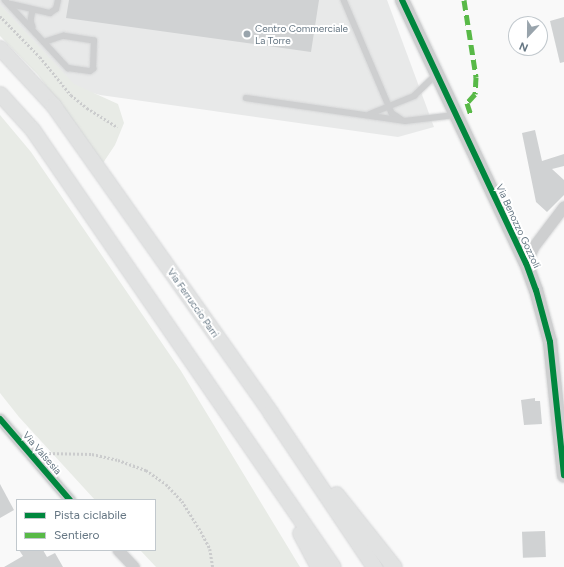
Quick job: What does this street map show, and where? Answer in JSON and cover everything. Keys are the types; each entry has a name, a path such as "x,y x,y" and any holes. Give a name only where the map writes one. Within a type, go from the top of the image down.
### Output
{"main road":[{"name":"Via Ferruccio Parri","path":"0,48 53,104 270,412 374,567"},
{"path":"0,94 32,129 267,472 334,567"},
{"path":"270,412 394,567"},
{"path":"267,472 318,567"}],"street":[{"name":"Via Benozzo Gozzoli","path":"402,0 436,76 526,263 550,342 561,405 564,475"},
{"path":"526,263 533,247 564,206"},
{"name":"Via Valsesia","path":"0,419 69,499"},
{"path":"119,551 134,567"}],"lane":[{"path":"5,0 16,7 53,12 58,0"},
{"path":"5,0 46,42 68,68 90,71 93,69 94,41 64,36 46,42"},
{"path":"344,0 392,112 406,121"},
{"path":"33,10 31,21 35,31"},
{"path":"369,114 390,107 414,96 436,76"},
{"path":"246,98 369,114 406,121 455,115"}],"path":[{"path":"0,16 40,57 71,95 87,108 117,127"},
{"path":"44,453 92,454 118,460 146,470 166,484 182,501 210,549 213,567"}],"shaded area":[{"path":"0,0 387,0 434,127 398,137 100,95 74,88 0,9"},
{"path":"0,5 74,84 118,104 124,123 115,145 103,163 38,75 0,36"},
{"path":"0,115 31,152 181,371 300,567 156,567 141,551 156,551 156,499 94,499 19,417 0,393"}],"building":[{"name":"Centro Commerciale La Torre","path":"69,0 319,0 311,52 66,18"},
{"path":"564,17 564,62 560,63 550,21"},
{"path":"535,130 542,161 564,154 564,166 552,169 564,180 564,195 547,212 536,202 522,133"},
{"path":"535,398 535,401 540,401 542,424 524,425 521,400"},
{"path":"0,484 14,510 0,518"},
{"path":"545,531 546,557 523,558 522,532"},
{"path":"20,551 44,551 47,557 55,553 63,567 4,567 23,556"}],"marked path":[{"path":"464,0 476,77 475,94 467,103 471,115"}],"cycle path":[{"path":"402,0 526,263 536,290 550,342 564,475"},
{"path":"0,419 69,499"}],"place":[{"name":"Centro Commerciale La Torre","path":"247,34"}]}
